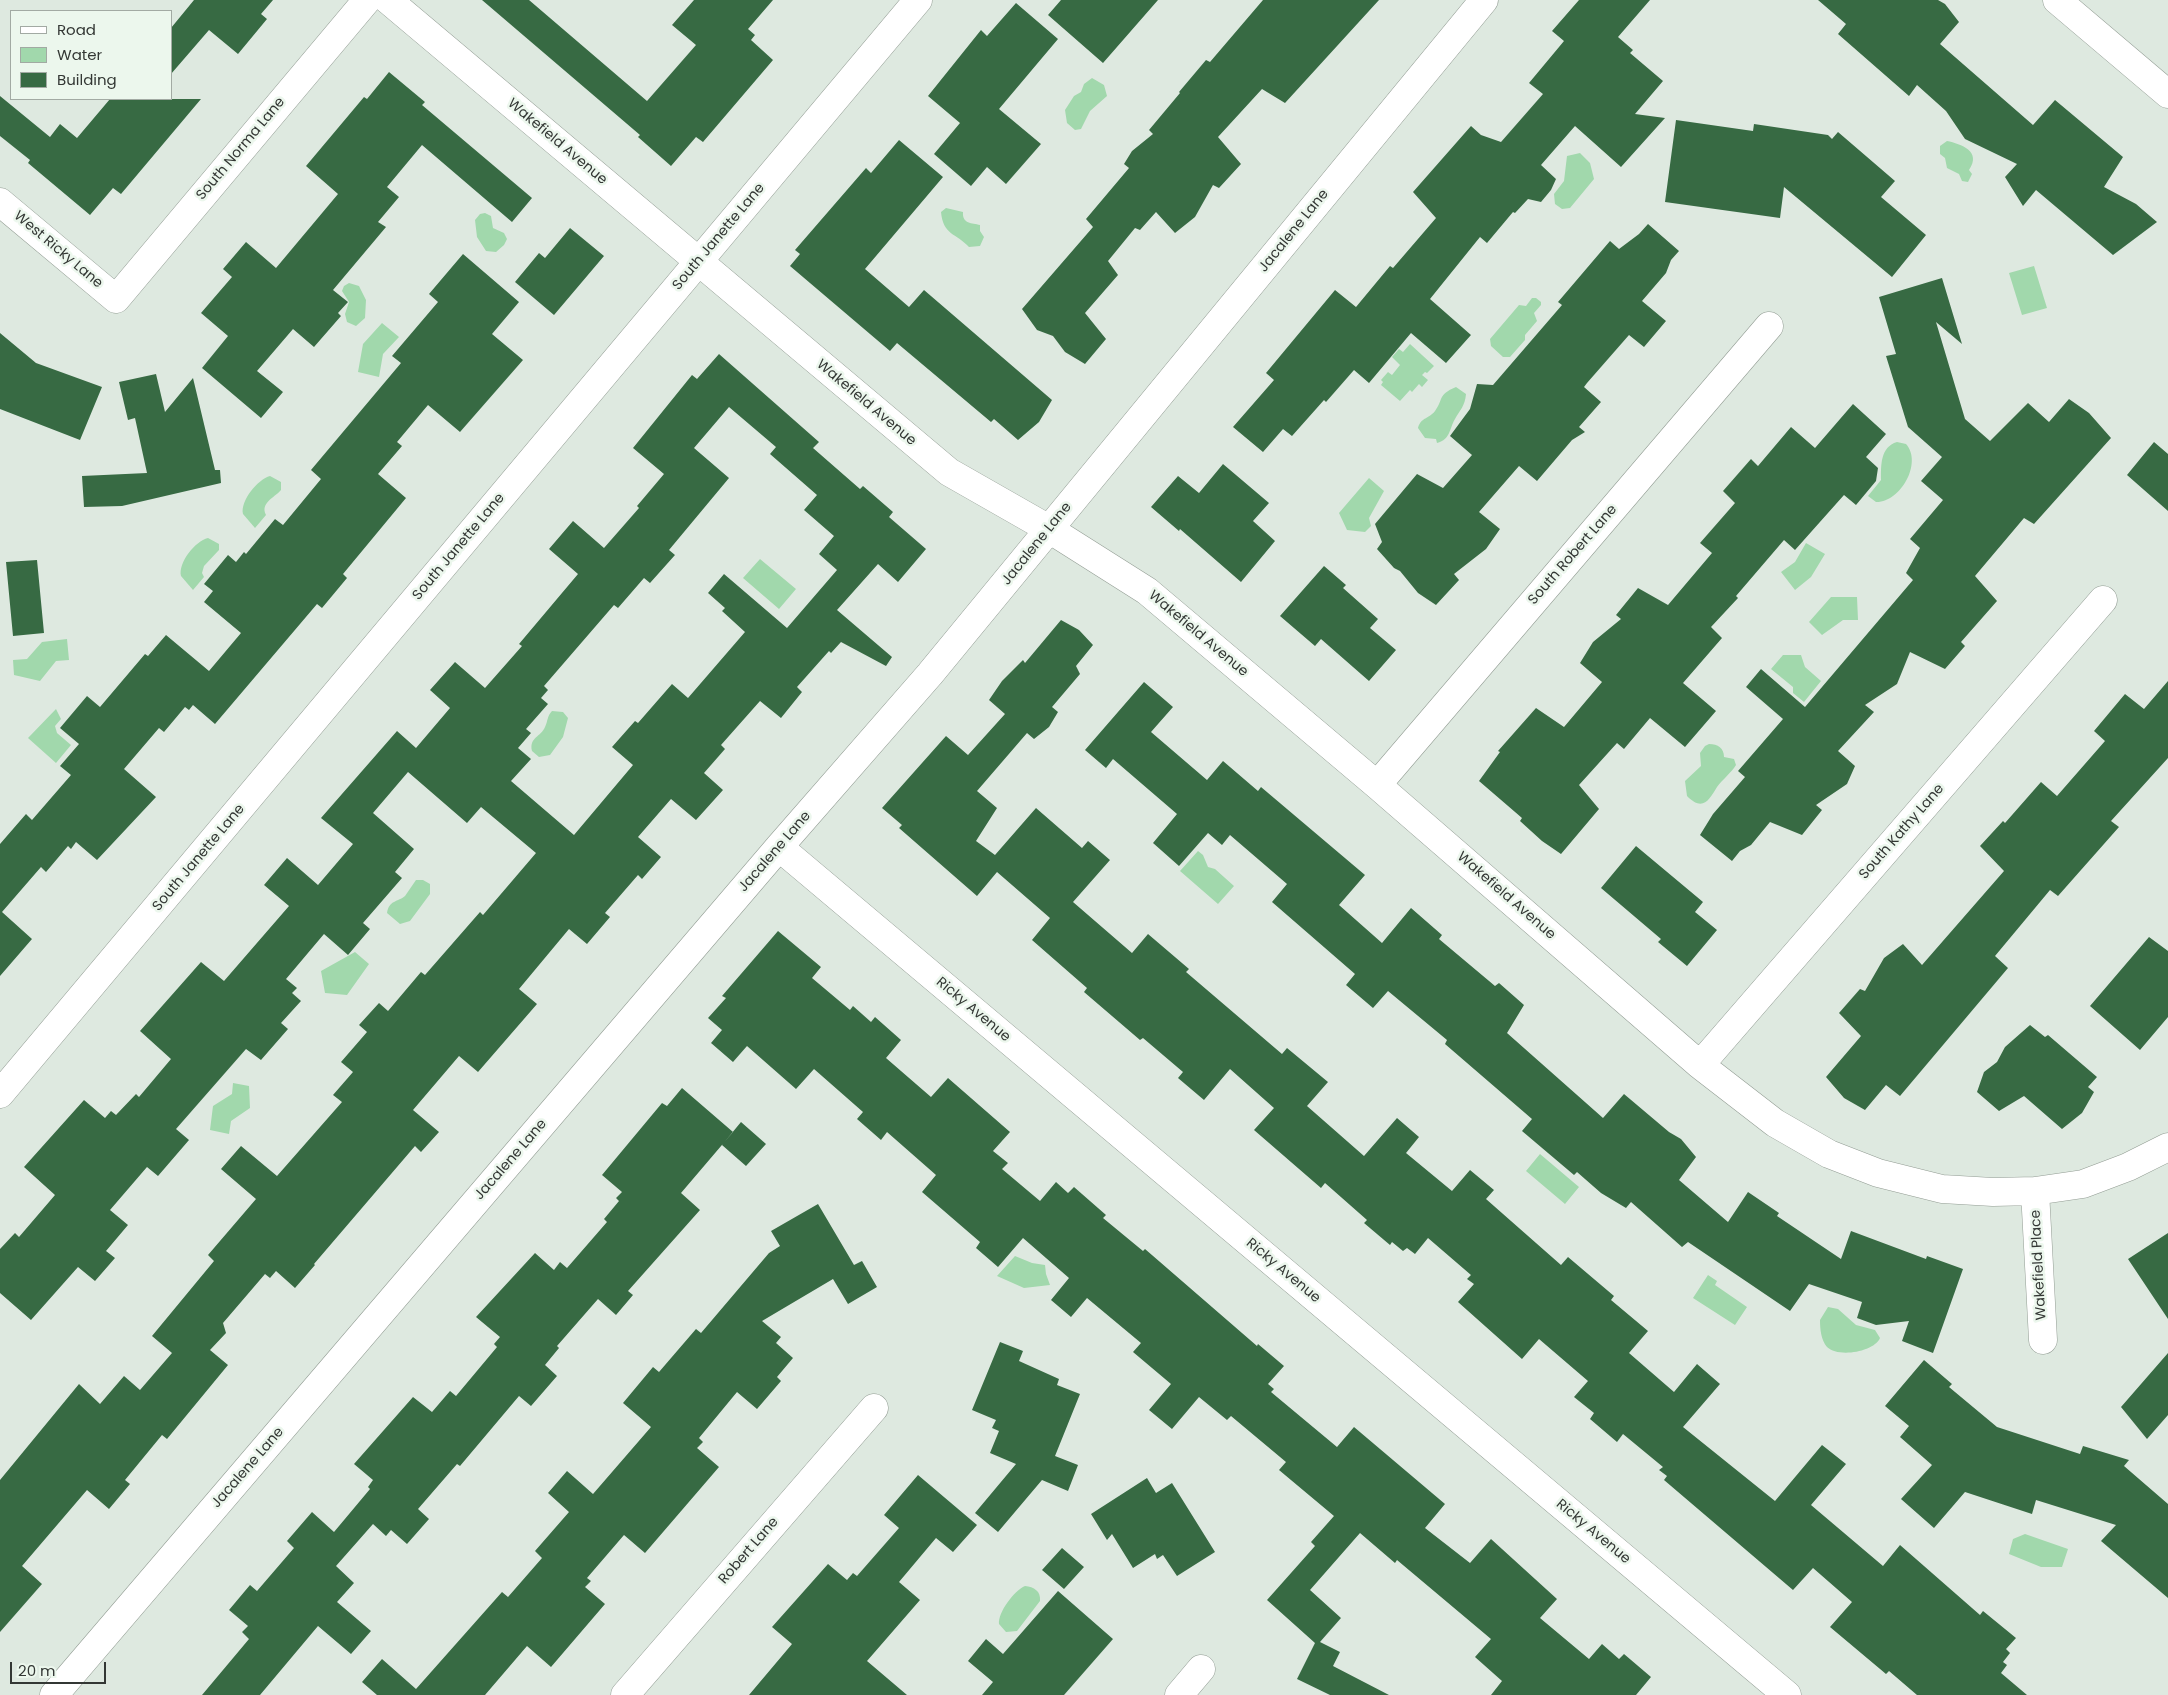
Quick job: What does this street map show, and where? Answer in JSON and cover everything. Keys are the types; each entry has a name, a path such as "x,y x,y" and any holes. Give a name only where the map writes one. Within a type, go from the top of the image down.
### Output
{"street":[{"name":"South Norma Lane","path":"116,299 367,0"},
{"name":"Wakefield Avenue","path":"388,0 700,260 948,472 1048,529 1147,591 1376,784 1700,1064 1775,1123 1829,1154 1878,1173 1942,1189 1993,1192 2035,1191 2083,1184 2128,1167 2168,1147"},
{"name":"South Janette Lane","path":"0,1094 918,0"},
{"name":"Jacalene Lane","path":"54,1695 779,847 930,674 1484,0"},
{"path":"2057,0 2168,94"},
{"name":"West Ricky Lane","path":"0,202 116,299"},
{"name":"South Robert Lane","path":"1376,784 1769,326"},
{"name":"South Kathy Lane","path":"1700,1064 2103,600"},
{"name":"Ricky Avenue","path":"779,847 1787,1695"},
{"name":"Wakefield Place","path":"2035,1191 2043,1340"},
{"name":"Robert Lane","path":"625,1695 874,1408"},
{"path":"1179,1695 1201,1669"}],"water":[{"path":"1092,78 1104,85 1107,96 1090,111 1081,129 1075,130 1067,123 1065,110 1074,96 1081,92 1084,84"},
{"path":"1947,141 1964,146 1971,153 1973,158 1969,170 1972,174 1968,182 1962,181 1959,174 1947,168 1945,158 1940,154 1940,146"},
{"path":"1580,153 1590,163 1594,179 1570,208 1562,209 1555,204 1554,194 1564,181 1567,156"},
{"path":"946,208 963,212 966,221 980,225 980,231 984,237 980,246 969,247 947,229 942,220 941,212"},
{"path":"485,213 491,216 493,228 504,233 507,239 504,245 496,252 486,251 477,237 475,220 480,214"},
{"path":"2034,266 2047,308 2022,315 2009,273"},
{"path":"349,283 359,286 366,300 365,318 356,326 347,322 345,314 349,302 342,291 344,286"},
{"path":"1532,298 1536,298 1541,302 1541,305 1534,313 1537,321 1525,335 1525,340 1510,357 1503,357 1491,346 1490,339 1519,305 1526,306"},
{"path":"382,323 399,337 383,354 379,377 358,372 363,344"},
{"path":"1410,344 1434,366 1422,375 1428,380 1422,387 1419,384 1412,392 1410,390 1400,401 1381,385 1383,382 1381,380 1388,372 1392,375 1400,365 1392,357 1399,349 1403,352"},
{"path":"1456,387 1466,394 1463,405 1449,433 1445,439 1437,443 1436,439 1425,438 1418,428 1419,424 1435,411 1446,392"},
{"path":"1897,442 1906,444 1911,452 1910,471 1901,489 1885,501 1876,502 1868,496 1881,480 1884,453 1891,444"},
{"path":"270,476 281,482 281,490 266,504 266,515 255,528 243,514 244,503 255,486"},
{"path":"1369,478 1384,491 1369,518 1371,526 1365,532 1347,530 1339,513"},
{"path":"208,538 219,544 219,550 204,566 202,573 204,577 193,590 181,576 182,565 188,553 198,543"},
{"path":"1806,543 1825,554 1811,577 1795,590 1781,572 1795,562"},
{"path":"760,559 796,589 779,609 743,578"},
{"path":"1831,597 1857,597 1858,620 1843,620 1822,635 1809,622"},
{"path":"67,639 69,660 56,661 40,681 14,675 13,660 27,659 42,642"},
{"path":"1783,655 1801,655 1805,667 1821,681 1804,702 1793,693 1793,687 1771,669"},
{"path":"56,709 61,719 55,726 57,733 71,745 56,763 28,738"},
{"path":"552,711 563,712 568,718 563,737 550,755 539,757 532,751 532,743 543,730"},
{"path":"1709,744 1720,747 1724,757 1734,759 1736,765 1708,800 1701,804 1687,796 1685,781 1701,766 1700,753"},
{"path":"1198,851 1203,855 1208,867 1215,869 1234,886 1218,904 1180,871"},
{"path":"416,880 423,880 430,884 430,894 410,921 400,924 387,913 388,909 392,903 405,896"},
{"path":"355,952 369,964 347,995 325,993 321,971"},
{"path":"233,1083 249,1086 250,1108 231,1121 229,1134 210,1130 213,1106 232,1094"},
{"path":"1540,1154 1579,1187 1565,1204 1526,1171"},
{"path":"1015,1256 1032,1263 1045,1265 1050,1285 1024,1288 997,1276"},
{"path":"1708,1275 1717,1281 1715,1285 1747,1307 1735,1325 1693,1298"},
{"path":"1828,1307 1838,1309 1856,1325 1875,1330 1880,1338 1871,1347 1855,1352 1847,1353 1832,1350 1823,1341 1820,1327 1820,1320"},
{"path":"2025,1534 2068,1549 2062,1567 2041,1567 2009,1554 2013,1539"},
{"path":"1025,1586 1036,1590 1040,1601 1017,1631 1006,1632 999,1624 1001,1614 1012,1597"}],"building":[{"path":"194,0 273,0 261,14 267,19 238,54 209,30 172,73 172,27"},
{"path":"482,0 529,0 647,101 696,45 672,25 694,0 773,0 748,29 755,35 751,40 773,60 703,142 696,137 671,166 638,137 640,135"},
{"path":"1061,0 1158,0 1103,63 1048,15"},
{"path":"1263,0 1379,0 1285,103 1262,89 1218,137 1241,164 1219,188 1213,185 1195,217 1175,233 1156,212 1140,230 1135,228 1108,261 1118,275 1085,313 1106,339 1085,364 1065,352 1053,336 1037,330 1022,309 1093,227 1086,219 1129,168 1124,164 1132,151 1153,134 1149,130 1179,92 1206,60 1210,62"},
{"path":"1579,0 1650,0 1618,37 1633,50 1630,53 1663,81 1635,114 1665,118 1621,167 1575,126 1541,165 1556,179 1551,190 1541,202 1528,199 1515,213 1513,212 1487,243 1480,237 1430,299 1471,335 1446,363 1411,333 1369,383 1354,370 1326,402 1324,400 1292,436 1283,429 1263,452 1233,427 1274,380 1266,373 1335,290 1356,307 1390,266 1393,268 1436,218 1413,192 1471,126 1481,135 1501,142 1543,94 1529,83 1564,41 1552,31"},
{"path":"1818,0 1938,0 1945,4 1959,22 1940,44 2033,125 2055,100 2123,157 2104,187 2136,204 2157,222 2113,255 2036,190 2023,206 2005,177 2017,164 1965,139 1946,111 1917,85 1909,96 1838,34 1846,24"},
{"path":"1016,3 1058,39 999,109 1041,144 1006,184 987,167 971,186 934,154 960,123 928,96 981,30 987,36"},
{"path":"389,72 425,102 422,105 532,198 512,222 422,145 387,187 399,197 378,222 386,227 333,290 348,302 338,313 341,316 314,347 293,329 257,371 283,392 261,418 202,368 228,336 201,313 232,277 223,269 246,242 276,268 338,194 306,166 364,97 367,99"},
{"path":"0,96 50,137 60,124 77,138 109,100 201,99 121,194 113,188 90,215 28,163 30,160 0,136"},
{"path":"1676,120 1753,131 1754,124 1828,135 1832,139 1838,132 1895,181 1881,197 1926,235 1892,277 1784,187 1780,218 1665,202"},
{"path":"899,140 943,177 865,269 909,307 924,290 1052,400 1039,422 1018,440 994,419 991,422 897,343 890,351 790,266 800,254 795,250 866,168 871,173"},
{"path":"1648,224 1679,251 1671,260 1666,273 1642,301 1666,321 1644,347 1629,335 1584,387 1601,402 1579,427 1585,432 1572,440 1537,481 1519,466 1479,512 1500,529 1486,549 1454,574 1459,580 1436,605 1418,593 1400,571 1394,568 1377,549 1382,542 1375,524 1417,474 1443,488 1472,455 1450,436 1470,409 1477,384 1493,385 1562,305 1558,302 1610,241 1619,249 1639,234"},
{"path":"570,228 604,256 554,315 515,282 539,253 545,258"},
{"path":"463,254 519,302 492,334 523,360 460,432 428,405 397,442 402,446 378,474 406,498 343,574 347,578 322,608 317,604 215,724 193,705 189,710 185,707 164,732 159,728 124,769 156,797 97,860 76,842 71,849 68,846 46,872 41,867 2,912 32,939 0,976 0,844 26,814 32,820 71,775 60,766 79,744 60,728 87,696 100,707 145,654 148,656 166,635 209,671 241,633 204,602 213,591 204,584 228,555 236,562 244,552 246,554 275,519 283,525 321,479 311,470 401,363 392,356 438,302 429,294"},
{"path":"1942,278 1962,344 1936,322 1965,419 1990,441 2028,403 2049,422 2069,399 2089,413 2111,438 2034,524 2024,518 1975,576 1997,601 1961,642 1965,646 1945,669 1910,652 1897,684 1865,705 1874,712 1838,751 1855,766 1847,784 1816,805 1822,810 1802,835 1770,822 1751,845 1740,851 1732,861 1700,835 1713,814 1745,777 1738,771 1783,719 1746,687 1761,669 1805,707 1913,580 1906,573 1920,548 1910,539 1943,500 1921,481 1942,457 1908,427 1886,356 1896,354 1879,297"},
{"path":"0,333 36,363 102,387 80,440 0,409"},
{"path":"719,354 819,442 813,448 860,489 863,486 893,512 889,517 926,549 898,582 878,564 837,610 892,657 886,666 841,642 831,653 829,651 797,687 802,692 781,718 760,701 721,745 725,749 704,773 723,790 696,820 671,799 638,837 661,857 642,879 638,875 605,913 610,917 587,944 569,929 519,989 537,1004 478,1072 459,1056 413,1110 439,1132 421,1152 415,1146 295,1288 276,1271 270,1278 265,1274 223,1323 226,1333 210,1350 228,1365 167,1439 162,1435 125,1480 130,1484 109,1509 87,1490 22,1566 42,1584 0,1632 0,1480 79,1384 100,1404 124,1376 140,1390 172,1353 152,1336 214,1261 208,1255 256,1199 221,1169 241,1146 277,1176 342,1102 333,1095 353,1072 341,1062 367,1032 359,1025 379,1003 388,1011 421,972 425,975 480,912 483,915 536,853 481,807 467,823 408,772 373,813 414,849 395,872 402,878 363,923 370,929 348,955 324,934 286,979 297,988 292,993 301,1001 281,1023 288,1029 261,1060 246,1049 176,1129 189,1140 158,1176 147,1167 110,1210 128,1225 106,1251 115,1258 95,1281 78,1267 31,1320 0,1293 0,1249 15,1233 19,1237 55,1195 24,1167 84,1100 105,1118 111,1111 116,1115 136,1094 139,1097 171,1059 140,1031 201,962 224,981 289,906 264,885 287,858 318,885 353,844 321,818 397,731 416,748 450,708 430,690 455,662 485,688 522,646 519,644 578,574 549,549 573,521 604,548 639,508 637,506 664,474 633,448 692,375 697,379","holes":["729,407 776,447 770,454 817,495 804,510 834,536 819,554 837,570 787,628 724,574 708,593 725,608 722,611 745,632 688,698 672,684 638,723 635,721 612,747 633,765 574,835 511,781 531,759 518,748 531,733 526,729 548,704 541,698 548,690 544,686 614,605 618,608 644,578 650,583 675,555 669,550 729,478 694,448"]},
{"path":"156,374 165,412 193,378 215,470 220,470 221,483 122,506 84,507 82,476 147,473 135,418 128,420 119,382"},
{"path":"1853,404 1886,434 1866,457 1878,468 1876,481 1856,505 1844,495 1795,550 1784,540 1736,596 1738,598 1711,627 1722,638 1683,683 1716,711 1685,747 1650,718 1624,749 1617,743 1579,785 1599,809 1561,854 1542,841 1520,821 1522,818 1479,781 1500,752 1498,751 1536,708 1564,727 1602,682 1580,663 1593,642 1621,619 1616,615 1638,588 1668,605 1712,553 1700,543 1735,503 1723,491 1751,459 1758,466 1791,427 1815,448"},
{"path":"2154,442 2168,454 2168,511 2127,475"},
{"path":"1223,464 1269,503 1253,521 1275,541 1241,582 1180,529 1179,531 1151,507 1178,476 1199,493"},
{"path":"37,560 44,633 13,636 6,562"},
{"path":"1324,566 1346,585 1343,588 1378,619 1370,628 1396,650 1369,681 1321,639 1315,646 1280,616"},
{"path":"1061,620 1079,630 1093,645 1076,666 1080,674 1052,707 1058,712 1049,727 1034,739 1027,733 977,791 997,808 976,841 995,855 1036,808 1082,848 1088,841 1110,860 1073,902 1132,953 1148,934 1189,969 1186,972 1282,1054 1287,1048 1328,1082 1307,1106 1364,1156 1397,1118 1419,1137 1406,1153 1452,1191 1470,1170 1494,1190 1486,1199 1561,1265 1568,1257 1614,1296 1611,1300 1648,1331 1629,1353 1674,1392 1697,1364 1720,1384 1683,1427 1775,1501 1822,1445 1846,1464 1811,1505 1883,1566 1900,1545 1980,1615 1983,1611 2016,1638 2006,1649 2010,1653 2003,1662 2007,1665 2001,1673 2027,1695 1917,1695 1889,1671 1886,1674 1830,1627 1852,1602 1813,1568 1793,1590 1664,1480 1667,1476 1659,1470 1663,1467 1623,1434 1617,1442 1590,1419 1594,1413 1574,1397 1588,1381 1539,1339 1522,1359 1458,1302 1474,1284 1467,1279 1471,1275 1428,1238 1415,1254 1407,1248 1403,1251 1392,1242 1390,1245 1364,1223 1367,1220 1325,1183 1321,1188 1254,1130 1274,1108 1230,1069 1204,1100 1178,1078 1183,1072 1143,1038 1140,1040 1084,992 1087,988 1032,940 1050,918 997,872 977,896 899,828 902,825 882,808 946,736 968,755 1005,714 989,700 1002,681 1023,660 1025,663"},
{"path":"2168,681 2168,758 2111,821 2119,827 2058,896 2050,890 1995,956 2008,968 1900,1096 1886,1085 1865,1110 1844,1098 1826,1077 1861,1036 1839,1013 1860,989 1865,991 1884,958 1903,944 1922,965 2004,871 1980,846 2003,821 2005,823 2041,782 2057,796 2105,741 2094,731 2125,694 2144,709"},
{"path":"1144,682 1173,707 1151,732 1207,780 1223,761 1258,791 1261,787 1365,875 1339,905 1382,943 1411,908 1442,935 1439,939 1495,986 1499,983 1524,1005 1507,1033 1603,1118 1624,1094 1669,1132 1681,1139 1696,1157 1679,1180 1728,1222 1748,1192 1779,1213 1777,1216 1841,1259 1851,1231 1926,1259 1927,1256 1963,1269 1933,1353 1902,1341 1909,1321 1876,1325 1857,1318 1862,1302 1809,1284 1790,1311 1688,1242 1682,1247 1631,1202 1626,1208 1601,1193 1577,1172 1574,1175 1522,1131 1532,1119 1445,1044 1447,1040 1388,991 1373,1008 1346,985 1355,974 1272,902 1287,884 1230,835 1222,845 1208,833 1179,866 1153,843 1177,814 1113,759 1106,768 1085,750"},
{"path":"1636,846 1703,902 1695,912 1717,930 1687,966 1658,942 1661,939 1601,888"},
{"path":"778,931 821,967 812,978 850,1010 853,1006 871,1022 875,1017 901,1040 886,1058 931,1097 948,1078 1010,1132 993,1151 1008,1163 1002,1169 1040,1201 1056,1182 1068,1193 1074,1187 1106,1215 1103,1218 1143,1251 1145,1249 1257,1346 1258,1344 1284,1366 1268,1384 1274,1389 1271,1392 1337,1447 1354,1427 1445,1504 1425,1528 1470,1563 1491,1539 1557,1599 1540,1618 1589,1659 1602,1644 1619,1659 1624,1654 1651,1677 1636,1695 1491,1695 1502,1681 1475,1657 1491,1639 1397,1560 1395,1563 1360,1533 1310,1590 1341,1618 1320,1642 1340,1652 1333,1666 1389,1695 1330,1695 1297,1679 1315,1643 1267,1600 1315,1546 1311,1542 1334,1516 1279,1470 1286,1462 1231,1416 1227,1420 1199,1397 1172,1429 1149,1410 1171,1384 1133,1352 1141,1343 1087,1298 1071,1317 1051,1300 1069,1278 1023,1238 998,1267 976,1248 980,1242 922,1192 936,1175 887,1132 881,1140 857,1119 863,1112 814,1069 796,1089 747,1046 733,1062 711,1043 722,1030 708,1018 726,998 722,996"},
{"path":"2149,937 2168,951 2168,1017 2140,1050 2090,1006"},
{"path":"2030,1025 2045,1037 2048,1035 2097,1077 2088,1087 2094,1092 2082,1113 2062,1129 2024,1096 1999,1111 1977,1092 1984,1072 1997,1062 2005,1047"},
{"path":"682,1088 733,1132 681,1193 700,1210 628,1291 633,1295 616,1315 598,1299 557,1346 559,1348 545,1365 557,1376 531,1406 519,1396 460,1466 457,1464 418,1509 429,1519 407,1544 391,1530 386,1536 373,1524 336,1566 354,1583 337,1602 371,1631 351,1654 318,1626 260,1695 202,1695 249,1639 242,1632 248,1626 229,1610 250,1585 257,1591 294,1548 287,1541 312,1512 334,1532 370,1489 368,1487 373,1480 354,1464 413,1397 432,1412 450,1391 456,1396 497,1347 494,1344 500,1337 476,1317 535,1253 554,1270 560,1262 567,1268 607,1222 604,1219 619,1201 616,1198 622,1192 602,1175 662,1103 667,1106"},
{"path":"741,1122 766,1144 746,1166 722,1145"},
{"path":"818,1204 854,1265 862,1261 877,1287 848,1304 833,1279 762,1321 781,1337 776,1343 793,1358 777,1377 781,1381 757,1409 737,1392 699,1438 703,1442 697,1448 719,1467 645,1553 624,1535 587,1578 591,1581 585,1587 605,1604 551,1667 527,1646 485,1695 377,1695 362,1682 382,1659 416,1689 502,1592 508,1597 542,1558 535,1551 569,1512 548,1493 567,1471 593,1494 651,1427 623,1403 653,1367 659,1372 696,1329 701,1333 769,1253 780,1246 771,1231"},
{"path":"2168,1233 2168,1319 2128,1259"},
{"path":"1000,1342 1023,1351 1019,1361 1059,1379 1057,1385 1080,1394 1055,1456 1078,1465 1068,1491 1042,1480 998,1532 975,1513 1016,1464 990,1453 999,1431 992,1428 996,1420 972,1410"},
{"path":"2168,1353 2168,1415 2147,1439 2121,1407"},
{"path":"1924,1360 1952,1384 1949,1387 1997,1427 2080,1454 2083,1446 2129,1460 2124,1466 2168,1504 2168,1598 2101,1541 2116,1525 2036,1500 2032,1514 1965,1492 1934,1528 1901,1499 1932,1465 1900,1437 1909,1426 1885,1406"},
{"path":"918,1475 977,1525 953,1552 936,1538 899,1582 920,1600 867,1661 907,1695 749,1695 792,1644 772,1627 828,1564 847,1580 853,1573 857,1576 899,1528 884,1515"},
{"path":"1147,1478 1156,1493 1172,1483 1215,1552 1177,1576 1163,1555 1157,1559 1155,1554 1133,1568 1112,1534 1107,1540 1091,1514"},
{"path":"1062,1548 1084,1567 1064,1589 1042,1570"},
{"path":"1058,1591 1113,1639 1064,1695 982,1695 993,1682 968,1661 986,1639 1003,1654"}]}
